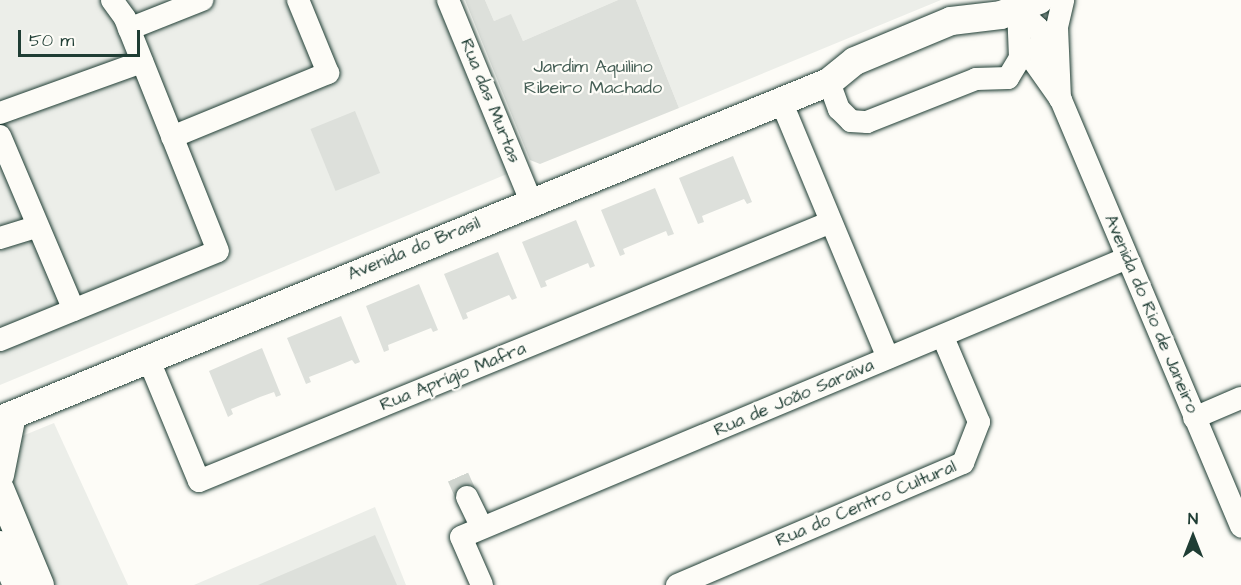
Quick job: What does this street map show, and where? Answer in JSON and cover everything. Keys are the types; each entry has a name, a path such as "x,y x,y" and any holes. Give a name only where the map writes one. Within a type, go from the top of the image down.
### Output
{"main road":[{"name":"Avenida do Brasil","path":"6,417 531,201 829,82 855,61 951,21 1019,8"},
{"path":"0,475 6,417"},
{"path":"0,489 40,585"},
{"path":"0,545 17,585"}],"street":[{"path":"0,340 218,251 129,29 112,0"},
{"path":"129,29 202,0"},
{"path":"172,136 328,73 298,0"},
{"name":"Rua das Murtas","path":"448,0 531,201"},
{"name":"Avenida do Rio de Janeiro","path":"1061,100 1057,27 1064,0"},
{"path":"829,82 839,109 851,121 867,122 976,79 1008,78 1018,64 1019,8"},
{"name":"Avenida do Rio de Janeiro","path":"1019,8 1038,28 1058,75"},
{"name":"Avenida do Rio de Janeiro","path":"1020,42 1061,100 1241,528"},
{"path":"0,113 142,62"},
{"path":"781,100 888,358"},
{"path":"0,136 74,309"},
{"name":"Rua Aprígio Mafra","path":"148,358 199,482 831,222"},
{"path":"0,238 37,226"},
{"name":"Rua de João Saraiva","path":"482,585 461,537 1127,258"},
{"name":"Rua do Centro Cultural","path":"677,585 963,463 979,422 943,337"},
{"path":"1194,418 1241,398"},
{"path":"467,497 482,528"}],"shaded area":[{"path":"0,0 441,0 512,172 0,385"},
{"path":"485,0 618,0 523,41 511,15 494,21"},
{"path":"636,0 941,0 679,108"},
{"path":"54,423 128,585 0,585 0,445"},
{"path":"375,507 406,585 194,585"}],"green space":[{"name":"Jardim Aquilino Ribeiro Machado","path":"465,0 485,0 494,21 511,14 523,41 618,0 636,0 679,108 540,164 530,160"},
{"path":"355,111 380,173 336,191 310,129"},
{"path":"733,156 752,202 747,204 744,199 702,216 704,222 698,224 679,178"},
{"path":"655,188 674,234 668,236 666,231 623,249 625,254 620,256 601,210"},
{"path":"576,220 595,266 590,268 588,263 545,281 547,286 541,288 522,242"},
{"path":"498,252 517,298 512,300 509,295 466,313 468,318 463,320 444,274"},
{"path":"419,284 438,330 433,332 431,328 388,345 389,350 384,352 366,306"},
{"path":"341,316 360,362 355,364 352,360 309,377 311,382 306,384 287,338"},
{"path":"262,348 281,395 276,397 274,392 231,409 233,414 228,417 209,371"},
{"path":"375,535 397,585 258,585"}],"tunnel":[{"path":"458,477 467,497"}]}
